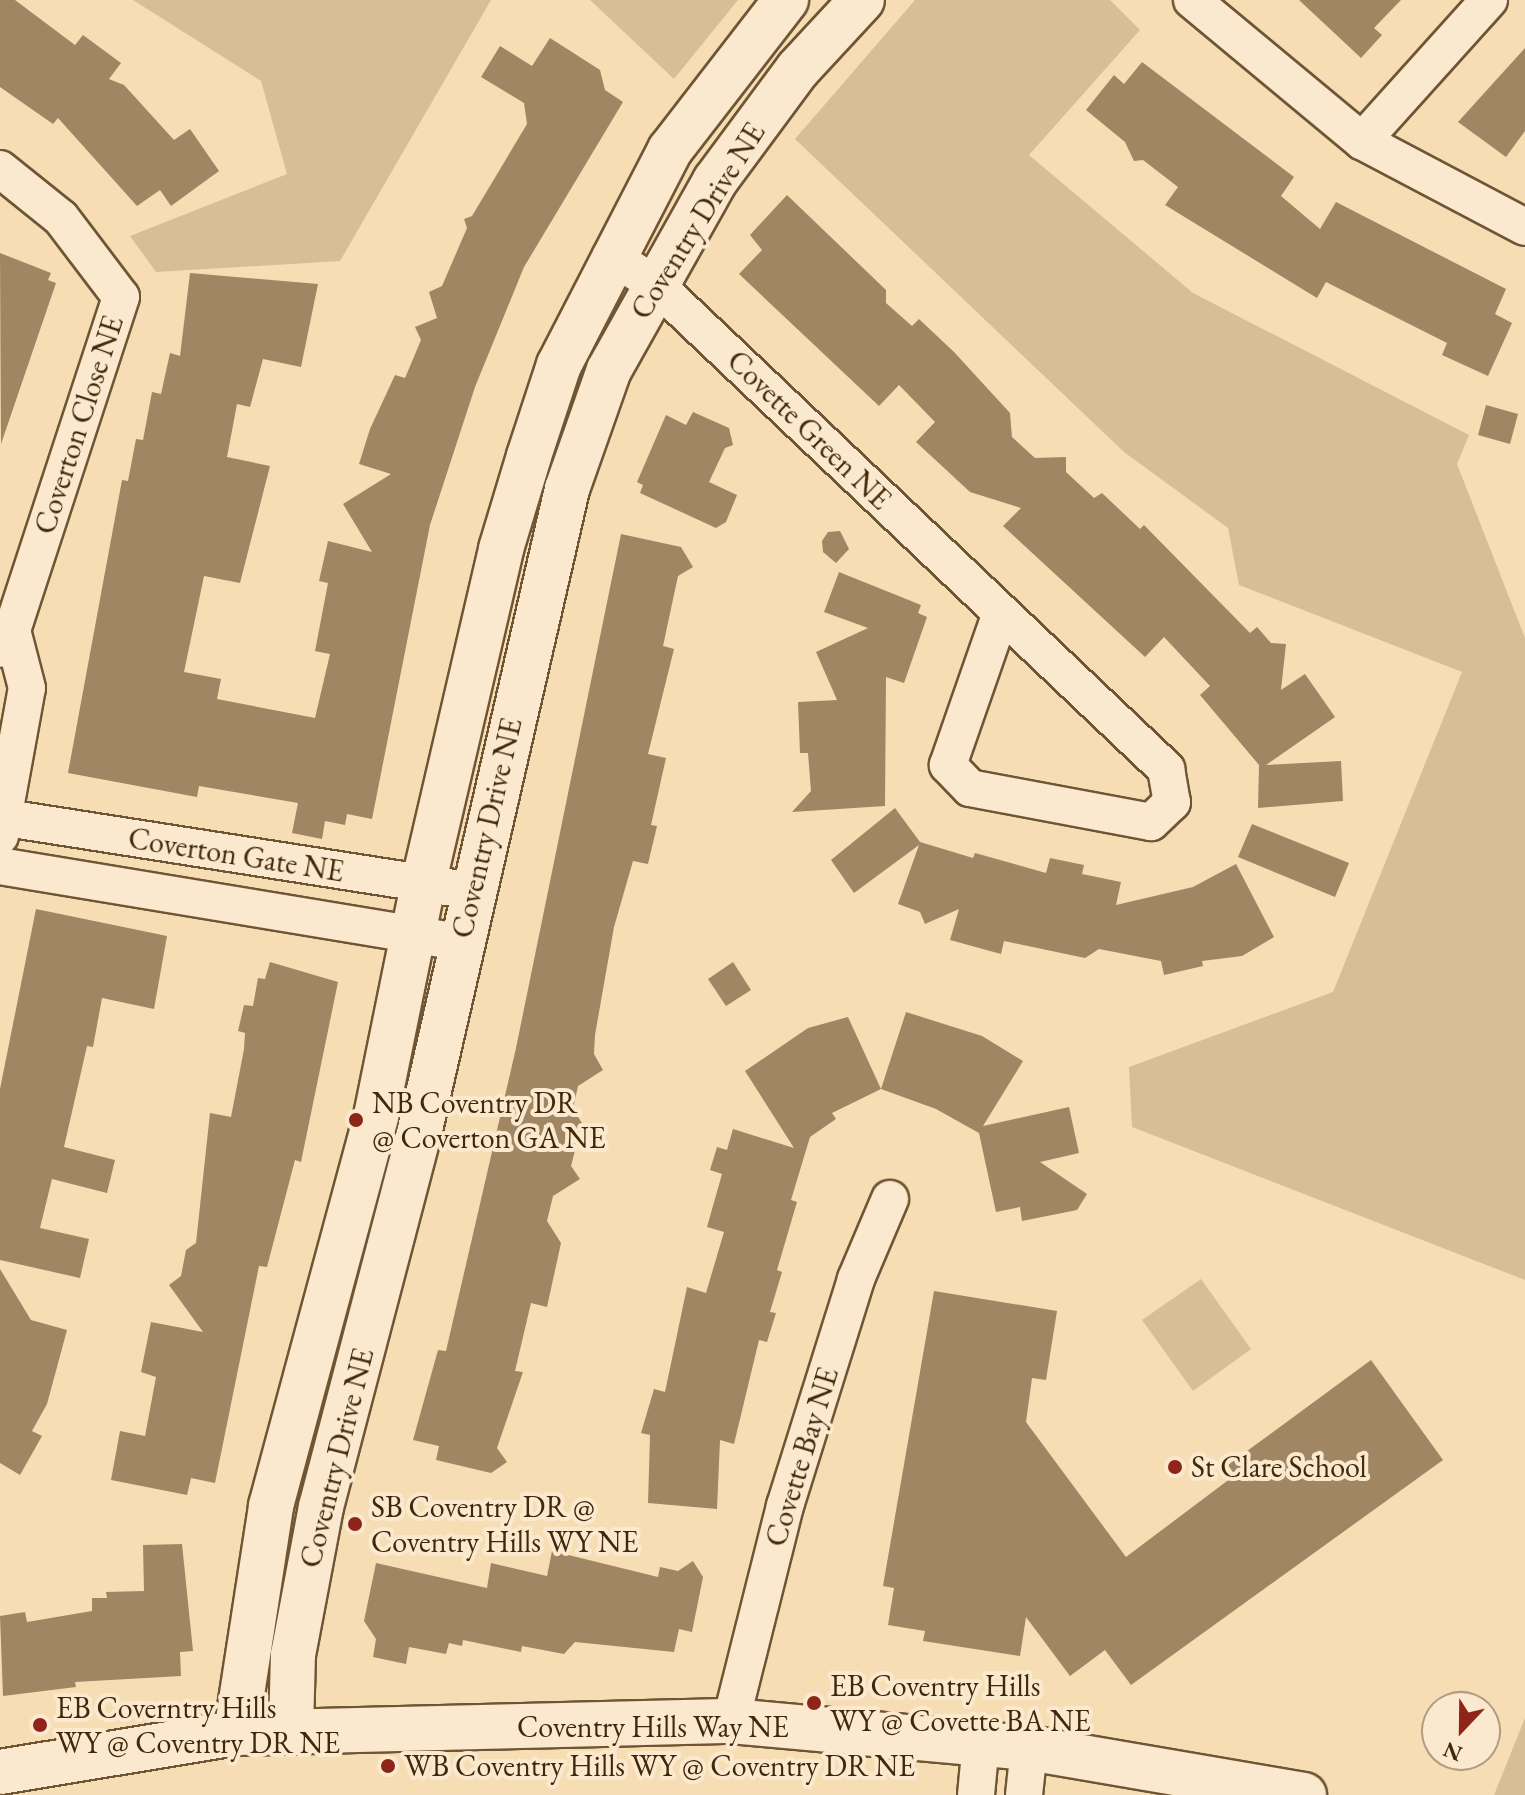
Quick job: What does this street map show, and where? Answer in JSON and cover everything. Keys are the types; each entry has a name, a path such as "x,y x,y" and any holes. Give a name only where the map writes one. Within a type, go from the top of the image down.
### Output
{"street":[{"name":"Coventry Drive NE","path":"236,1733 241,1669 271,1506 372,1131 423,885 509,522 559,365 611,256 693,118 786,0"},
{"name":"Coventry Drive NE","path":"291,1730 293,1655 321,1507 418,1138 567,489 609,370 655,284 736,153 798,69 862,0"},
{"path":"1192,0 1362,141 1525,227"},
{"path":"1362,141 1489,0"},
{"path":"693,118 736,153"},
{"name":"Coverton Close NE","path":"0,169 61,218 121,297 4,635 27,688 1,823"},
{"name":"Covette Green NE","path":"611,256 655,284 1166,769 1172,802 1151,822 970,788 948,765 1001,613"},
{"name":"Coverton Gate NE","path":"1,823 473,891"},
{"path":"197,903 207,852"},
{"name":"Coverton Gate NE","path":"0,866 197,903 461,942"},
{"name":"Covette Bay NE","path":"731,1721 785,1506 856,1279 890,1199"},
{"path":"271,1506 321,1507"},
{"name":"Coventry Hills Way NE","path":"0,1772 236,1733 731,1721 1029,1748 1304,1795"},
{"path":"976,1795 981,1742"},
{"path":"1024,1795 1029,1748"}],"shaded area":[{"path":"133,0 491,0 340,261 156,272 130,236 287,174 261,81"},
{"path":"590,0 738,0 674,79"},
{"path":"915,0 1110,0 1140,30 1029,155 1193,293 1469,435 1457,464 1525,638 1525,1280 1132,1127 1129,1067 1333,992 1462,672 1239,585 1228,528 1124,452 795,139"},
{"path":"428,988 434,989 315,1459 308,1458"},
{"path":"1201,1279 1251,1349 1193,1391 1142,1320"},
{"path":"1525,1718 1525,1795 1494,1795"}],"building":[{"path":"0,0 15,0 75,45 83,35 121,63 109,79 124,85 174,140 190,129 219,171 171,206 160,190 137,206 58,118 53,124 0,87"},
{"path":"1299,0 1401,0 1374,28 1382,35 1361,58"},
{"path":"550,38 600,70 605,90 623,102 524,267 475,387 430,525 372,819 347,814 345,825 325,821 322,839 292,833 298,803 199,786 197,797 68,773 122,480 128,481 136,439 143,440 152,392 161,394 170,353 180,356 190,273 318,284 301,367 263,359 250,407 237,404 227,457 270,466 240,583 204,576 184,672 221,679 217,699 315,718 330,654 315,651 328,583 319,581 328,541 372,552 343,504 391,474 359,464 370,429 395,375 405,378 421,340 415,327 437,318 429,292 442,286 467,228 464,219 472,216 527,124 524,103 481,77 500,46 532,66"},
{"path":"1525,48 1525,131 1506,157 1458,122"},
{"path":"1142,62 1294,177 1281,196 1320,229 1336,202 1506,289 1495,314 1512,323 1488,376 1442,355 1447,343 1326,282 1317,298 1165,205 1178,187 1143,160 1134,161 1125,142 1086,110 1114,75 1124,84"},
{"path":"787,195 886,290 886,303 912,326 919,319 954,352 1010,413 1012,437 1035,458 1066,457 1066,472 1094,498 1102,493 1140,529 1144,525 1250,633 1257,627 1271,643 1286,644 1281,690 1305,674 1335,717 1266,765 1341,761 1343,801 1258,808 1259,765 1200,695 1210,686 1164,637 1145,657 1003,526 1021,508 970,492 916,442 935,422 899,385 879,406 739,274 762,250 750,235"},
{"path":"0,253 51,273 48,280 56,283 1,444"},
{"path":"1486,405 1518,414 1510,444 1478,435"},
{"path":"693,412 729,428 733,445 725,448 709,482 737,495 726,522 716,528 640,493 643,485 637,482 666,415 686,425"},
{"path":"840,531 849,549 836,563 823,552 822,541 828,532"},
{"path":"621,534 681,547 693,567 678,576 663,646 674,649 648,754 666,758 651,825 657,826 648,864 633,861 614,927 595,1035 594,1054 603,1070 578,1086 573,1109 582,1123 571,1166 580,1179 553,1196 547,1221 561,1243 547,1307 531,1303 515,1371 523,1372 497,1448 507,1462 491,1473 436,1460 439,1446 413,1440 438,1350 446,1351 516,1048"},
{"path":"839,572 921,605 918,613 927,617 904,683 886,677 885,806 792,812 811,791 808,753 800,753 798,702 837,700 816,652 868,628 824,612"},
{"path":"895,808 920,842 973,858 975,853 1046,873 1050,858 1084,865 1082,874 1121,882 1116,905 1193,887 1236,864 1274,937 1242,956 1202,961 1203,966 1164,975 1161,961 1099,949 1085,958 1004,941 1001,954 950,940 959,909 925,924 920,912 898,904 919,845 854,893 831,860"},
{"path":"1252,824 1349,863 1335,897 1238,857"},
{"path":"36,909 167,936 154,1009 102,998 93,1047 87,1046 64,1147 115,1160 107,1193 52,1179 40,1228 89,1239 80,1278 0,1260 0,1089"},
{"path":"270,962 338,982 301,1162 295,1160 267,1267 259,1266 215,1483 191,1478 187,1495 111,1480 120,1431 145,1436 156,1377 141,1372 151,1322 203,1332 169,1285 181,1276 186,1250 196,1243 210,1113 231,1117 244,1049 245,1033 238,1031 244,1005 253,1006 258,978 265,979"},
{"path":"733,962 751,990 726,1006 708,979"},
{"path":"906,1012 982,1036 1023,1061 983,1126 1069,1107 1079,1153 1040,1162 1087,1194 1077,1210 1022,1221 1020,1207 996,1212 979,1133 936,1109 881,1089"},
{"path":"848,1017 881,1089 832,1113 836,1119 810,1137 791,1200 797,1202 777,1270 782,1272 770,1312 776,1313 767,1342 759,1340 734,1444 720,1440 717,1509 648,1503 650,1435 641,1433 654,1389 665,1392 687,1287 706,1293 724,1232 707,1227 722,1174 710,1170 717,1147 727,1150 733,1129 794,1148 745,1071 808,1028"},
{"path":"0,1269 31,1320 67,1330 47,1404 32,1431 42,1436 20,1475 0,1463"},
{"path":"934,1291 1057,1311 1046,1380 1032,1378 1026,1422 1126,1557 1235,1475 1228,1465 1371,1360 1443,1460 1131,1685 1105,1650 1070,1676 1026,1617 1020,1656 923,1641 925,1631 888,1625 894,1588 883,1586"},
{"path":"182,1544 193,1651 180,1652 181,1676 75,1682 76,1687 3,1696 0,1616 25,1612 27,1622 92,1611 92,1598 107,1598 106,1592 144,1591 143,1545"},
{"path":"552,1551 658,1577 660,1567 678,1571 693,1561 703,1577 692,1632 679,1629 674,1652 575,1642 564,1654 522,1646 521,1652 463,1640 462,1646 449,1643 446,1654 409,1647 406,1664 373,1657 376,1639 364,1621 376,1563 487,1588 491,1563 547,1576"}],"place":[{"name":"NB Coventry DR @ Coverton GA NE","path":"356,1120"},
{"name":"St Clare School","path":"1175,1467"},
{"name":"SB Coventry DR @ Coventry Hills WY NE","path":"355,1524"},
{"name":"EB Coventry Hills WY @ Covette BA NE","path":"814,1703"},
{"name":"EB Coverntry Hills WY @ Coventry DR NE","path":"40,1725"},
{"name":"WB Coventry Hills WY @ Coventry DR NE","path":"388,1766"}]}
